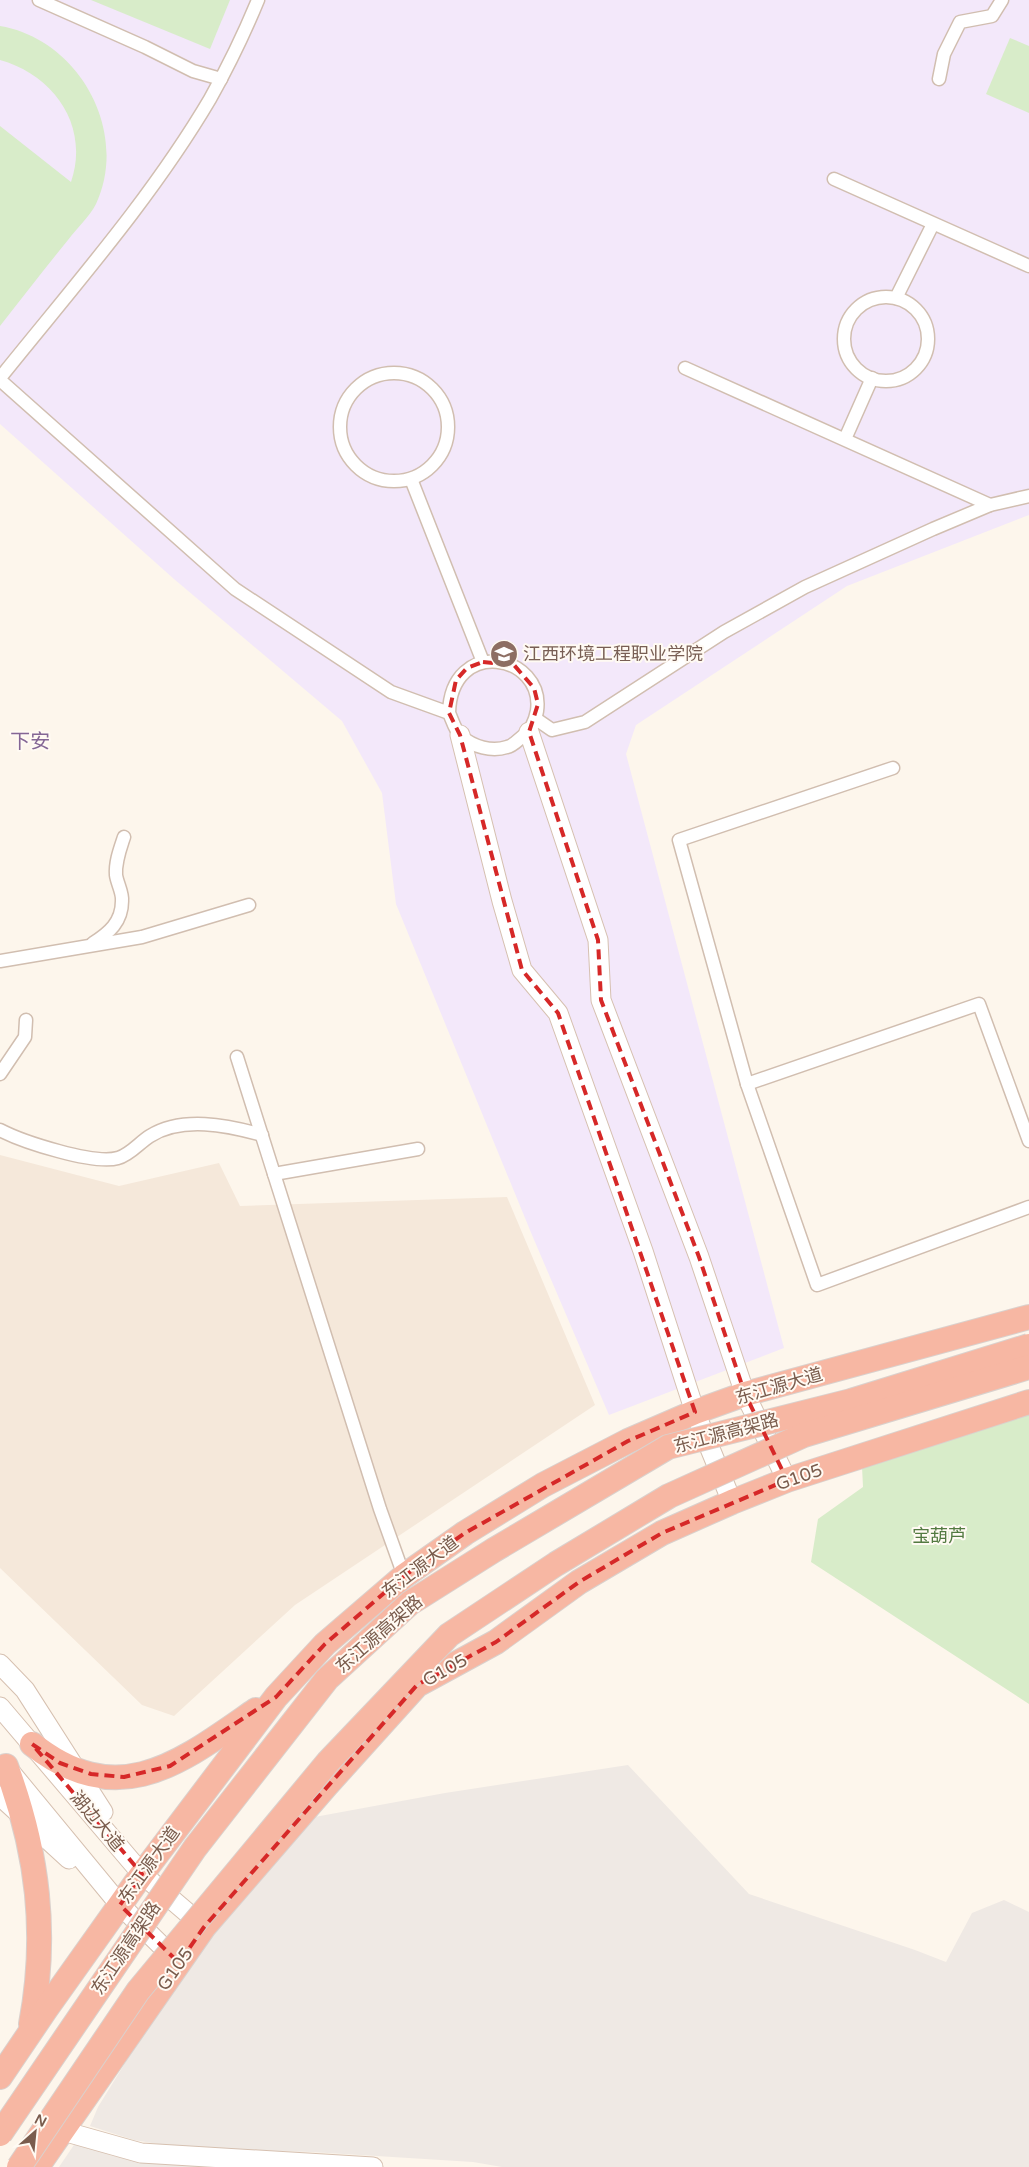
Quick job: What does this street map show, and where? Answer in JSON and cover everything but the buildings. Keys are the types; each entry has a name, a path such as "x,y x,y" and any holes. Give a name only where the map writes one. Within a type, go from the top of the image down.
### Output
{"highway":[{"name":"东江源大道","path":"0,2077 120,1904 222,1766 276,1697 325,1644 404,1576 465,1533 543,1485 628,1440 695,1412 745,1394 1029,1317"},
{"path":"804,1378 940,1356 1029,1330"},
{"name":"东江源高架路","path":"0,2134 195,1848 327,1679 410,1603 494,1550 668,1447 851,1401 1029,1346"},
{"name":"东江源高架路","path":"19,2167 138,1991 328,1762 449,1636 556,1564 669,1496 804,1435 1029,1367"},
{"path":"883,1449 945,1413 1029,1388"},
{"name":"G105","path":"37,2167 204,1927 417,1684 496,1642 579,1582 662,1533 787,1480 1029,1402"},
{"path":"32,1744 60,1763 76,1770 108,1777 124,1777 156,1772 190,1754 276,1697"},
{"path":"3,1763 23,1816 32,1854 39,1913 38,1974 29,2034"}],"street":[{"path":"39,0 145,47 193,71 221,79"},
{"path":"258,0 221,79 181,144 116,236 0,379 235,589 391,692 449,712"},
{"path":"938,79 944,54 960,22 992,16 1002,0"},
{"path":"834,179 1029,266"},
{"path":"896,298 933,224"},
{"path":"877,298 896,298 914,307 925,322 929,342 927,351 917,368 901,379 882,381 863,374 850,360 846,351 845,331 852,314 859,306 877,298"},
{"path":"685,368 990,505"},
{"path":"396,373 415,378 432,389 443,405 448,425 445,444 438,458 429,469 411,479 381,480 363,472 349,458 341,440 340,420 346,401 359,385 376,376 396,373"},
{"path":"845,439 872,378"},
{"path":"411,479 483,662"},
{"path":"532,726 552,730 585,722 724,632 805,587 990,505 1029,496"},
{"path":"732,1502 695,1412 642,1251 558,1013 522,970 502,901 460,735 449,712 449,696 456,680 467,668 483,662 499,661 514,666 526,675 534,688 538,704 532,726 598,940 600,1000 699,1257 745,1394 787,1480"},
{"path":"460,735 482,748 508,747 532,726"},
{"path":"893,768 679,840 747,1084 817,1285 1029,1206"},
{"path":"87,947 111,932 120,916 123,900 116,874 117,861 124,837"},
{"path":"0,960 142,937 249,905"},
{"path":"747,1084 979,1004 1029,1141"},
{"path":"0,1074 25,1037 26,1020"},
{"path":"237,1057 380,1509 404,1576"},
{"path":"0,1130 32,1142 106,1160 120,1158 150,1136 168,1127 223,1126 262,1135"},
{"path":"274,1174 418,1149"},
{"path":"917,1445 1029,1410"},
{"path":"0,1664 25,1690 142,1874"},
{"name":"湖边大道","path":"0,1707 142,1874 204,1927"},
{"name":"湖边大道","path":"3,1763 120,1904 179,1963"},
{"path":"0,1796 120,1904"},
{"path":"63,2131 142,2152 373,2167"}],"highlighted area":[{"path":"483,662 514,665 534,688 538,704 529,732 598,940 601,1000 699,1257 745,1394 787,1480 662,1533 579,1582 496,1642 417,1685 204,1927 179,1963 120,1905 142,1874 32,1744 60,1763 91,1774 124,1777 170,1766 276,1697 325,1644 404,1576 465,1533 628,1441 695,1412 558,1013 522,970 460,735 449,713 456,680 467,668"}],"shaded area":[{"name":"江西环境工程职业学院","path":"0,0 1029,0 1029,515 847,586 636,725 626,754 784,1348 609,1415 532,1235 396,904 382,793 342,721 174,579 0,424"},
{"path":"0,1155 119,1186 219,1163 240,1206 507,1197 595,1405 295,1605 174,1716 142,1705 0,1568"},
{"path":"628,1765 749,1894 946,1962 972,1913 1004,1900 1029,1912 1029,2167 502,2167 473,2162 312,2152 182,2148 134,2140 90,2126 98,2107 159,2008 282,1823 445,1793"},
{"path":"76,2142 113,2156 200,2163 201,2167 59,2167"}],"green space":[{"path":"91,0 230,0 210,49"},
{"path":"0,26 28,34 53,49 74,69 90,92 101,119 106,147 105,176 96,204 87,218 0,326 0,126 71,182 76,161 76,141 71,123 63,106 51,90 37,78 19,67 0,60"},
{"path":"1010,38 1029,46 1029,113 986,94"},
{"name":"宝葫芦","path":"1029,1399 1029,1704 811,1562 818,1519 863,1487 861,1446"}],"place":[{"name":"江西环境工程职业学院","path":"504,654"}],"district":[{"name":"下安","path":"30,741"}]}
